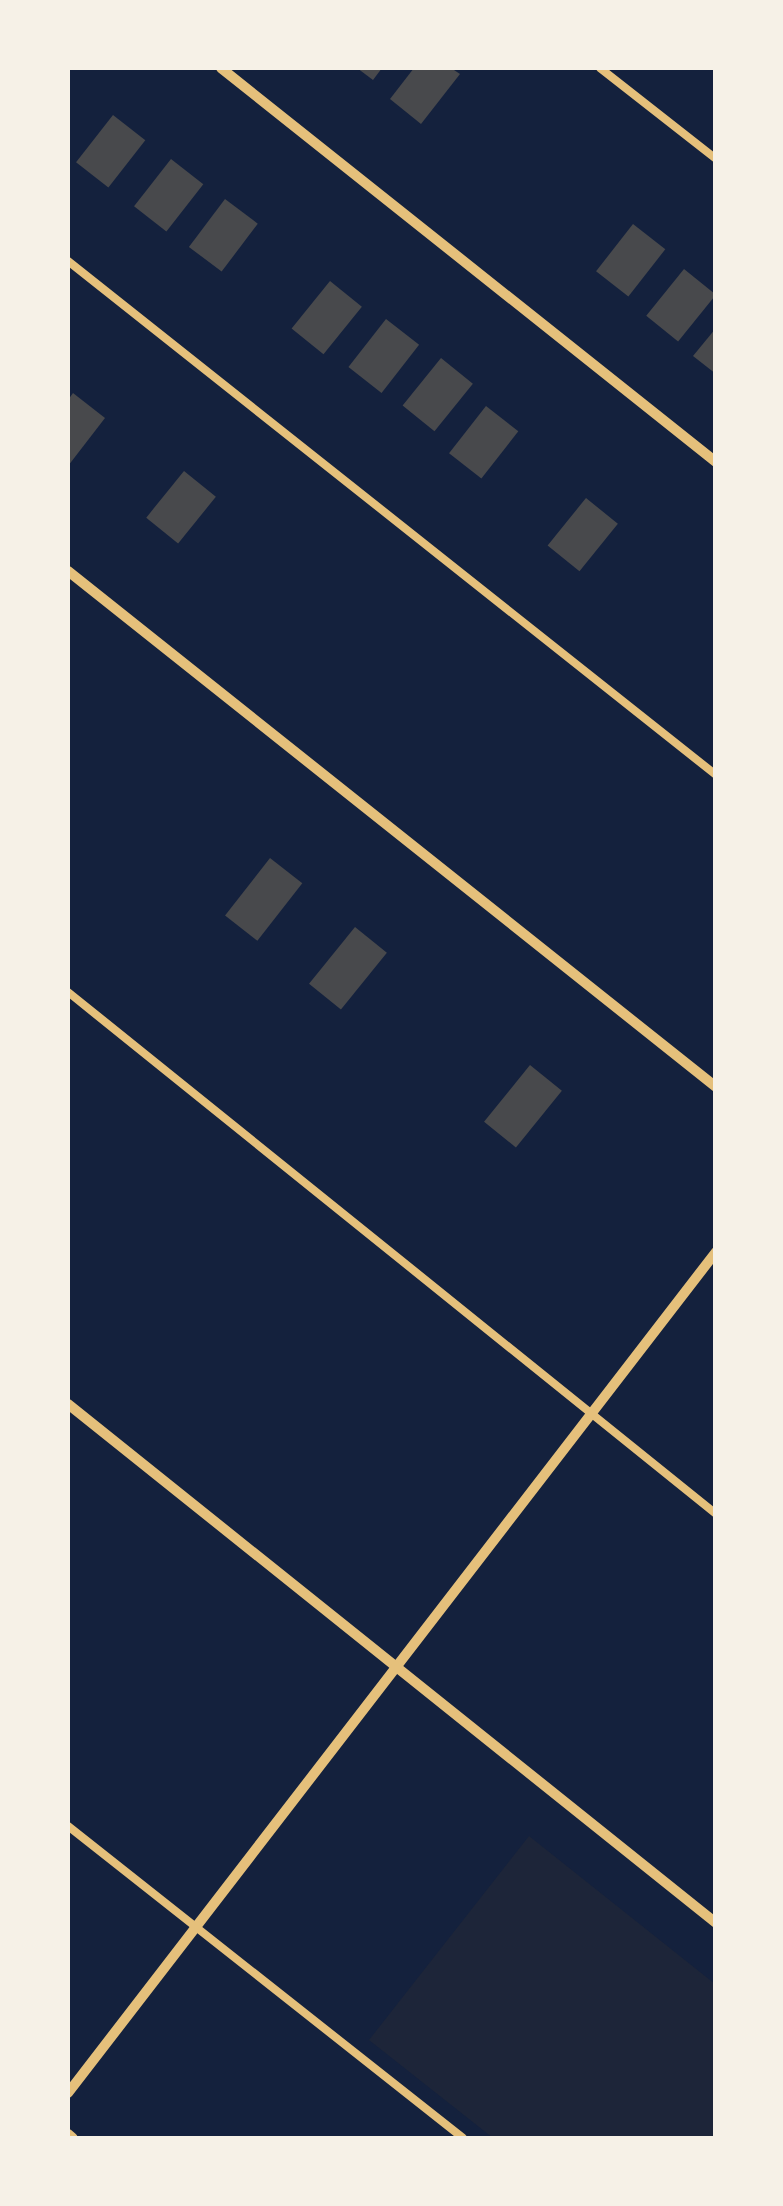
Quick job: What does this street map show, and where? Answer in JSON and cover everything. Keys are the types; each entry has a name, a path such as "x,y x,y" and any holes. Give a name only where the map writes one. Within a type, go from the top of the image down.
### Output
{"street":[{"path":"221,68 716,462"},
{"path":"68,571 716,1087"},
{"path":"68,2093 716,1252"},
{"path":"68,1404 716,1923"}],"lane":[{"path":"600,68 716,159"},
{"path":"68,260 716,775"},
{"path":"68,992 716,1514"},
{"path":"68,1826 463,2138"}],"shaded area":[{"path":"529,1836 715,1984 715,2138 493,2138 369,2040"}],"building":[{"path":"357,68 382,68 373,80"},
{"path":"414,68 451,68 460,74 421,124 390,99"},
{"path":"113,115 145,140 108,188 76,162"},
{"path":"171,159 203,184 166,232 134,206"},
{"path":"225,199 258,224 222,272 189,247"},
{"path":"633,224 665,249 628,297 596,271"},
{"path":"684,269 716,295 678,341 646,316"},
{"path":"330,281 362,307 323,354 292,328"},
{"path":"386,319 419,345 382,393 348,367"},
{"path":"716,328 716,374 693,356"},
{"path":"441,358 473,384 434,431 403,405"},
{"path":"73,393 105,418 68,466 68,400"},
{"path":"486,406 518,431 481,479 449,453"},
{"path":"184,471 216,497 178,543 146,518"},
{"path":"586,498 618,524 579,571 548,545"},
{"path":"270,858 302,883 257,941 225,916"},
{"path":"355,927 387,953 341,1010 309,984"},
{"path":"530,1065 562,1091 516,1148 484,1122"}]}
